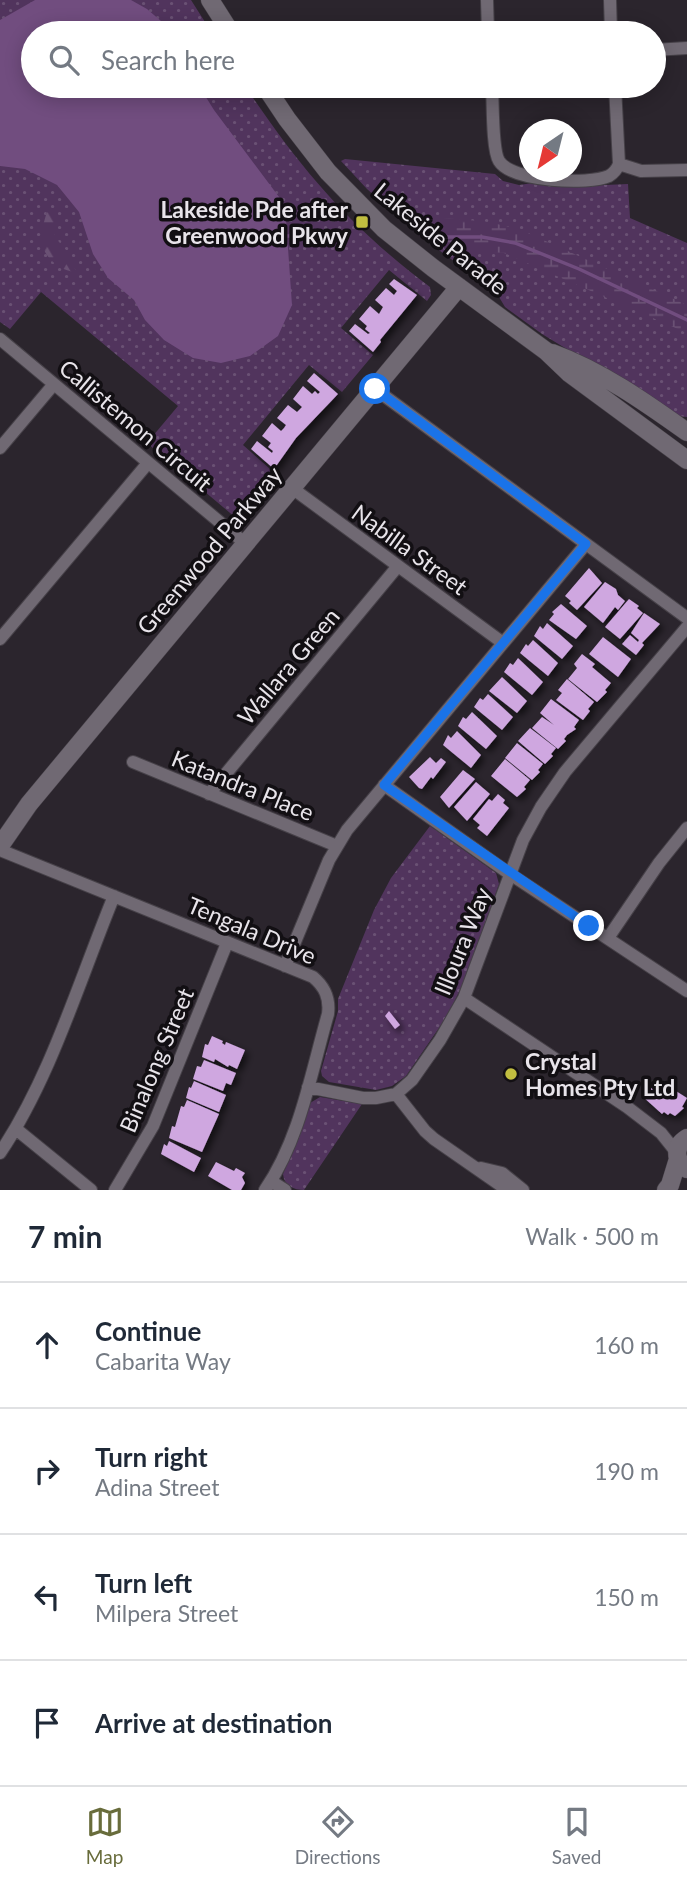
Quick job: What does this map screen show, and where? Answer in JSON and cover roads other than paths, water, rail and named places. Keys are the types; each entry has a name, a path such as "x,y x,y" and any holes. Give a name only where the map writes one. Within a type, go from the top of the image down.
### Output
{"street":[{"path":"210,0 223,21"},
{"path":"487,0 488,21"},
{"path":"610,0 611,21"},
{"path":"666,49 687,48"},
{"name":"Lakeside Parade","path":"273,98 308,148 360,206 401,244 687,460"},
{"path":"493,98 496,152 500,163 505,168 539,178 565,180 606,177 612,174 619,164 616,98"},
{"path":"619,164 641,171 687,170"},
{"name":"Greenwood Parkway","path":"0,848 29,804 459,287"},
{"name":"Callistemon Circuit","path":"0,338 246,544"},
{"name":"Lakeside Parade","path":"546,351 590,370 687,432"},
{"path":"0,448 54,384"},
{"path":"375,389 687,618"},
{"path":"0,639 148,463"},
{"name":"Nabilla Street","path":"292,488 503,643"},
{"path":"285,965 337,846 384,785 586,544"},
{"name":"Wallara Green","path":"209,794 398,566"},
{"name":"Illoura Way","path":"396,1094 412,1080 424,1064 464,998 527,831 549,793 687,627"},
{"name":"Katandra Place","path":"133,762 337,846"},
{"path":"384,785 510,874 687,991"},
{"path":"608,939 663,856 687,828"},
{"name":"Tengala Drive","path":"0,848 313,977 325,989 328,1014 308,1087 289,1144 268,1185"},
{"path":"0,1153 16,1129 44,1070 114,896"},
{"name":"Binalong Street","path":"116,1190 153,1126 227,943"},
{"path":"464,998 609,1094 682,1152 668,1187"},
{"path":"308,1087 363,1098 396,1094 425,1131 503,1187 513,1190"},
{"path":"16,1129 91,1190"},
{"path":"478,1168 502,1173 523,1190"},
{"path":"668,1187 687,1174"},
{"path":"268,1185 285,1190"}],"waterway":[{"path":"284,236 324,236"},
{"path":"433,237 482,237 515,243 579,269 687,320"}],"place":[{"name":"Lakeside Pde after Greenwood Pkwy","path":"362,222"},
{"name":"Crystal Homes Pty Ltd","path":"511,1074"}]}
